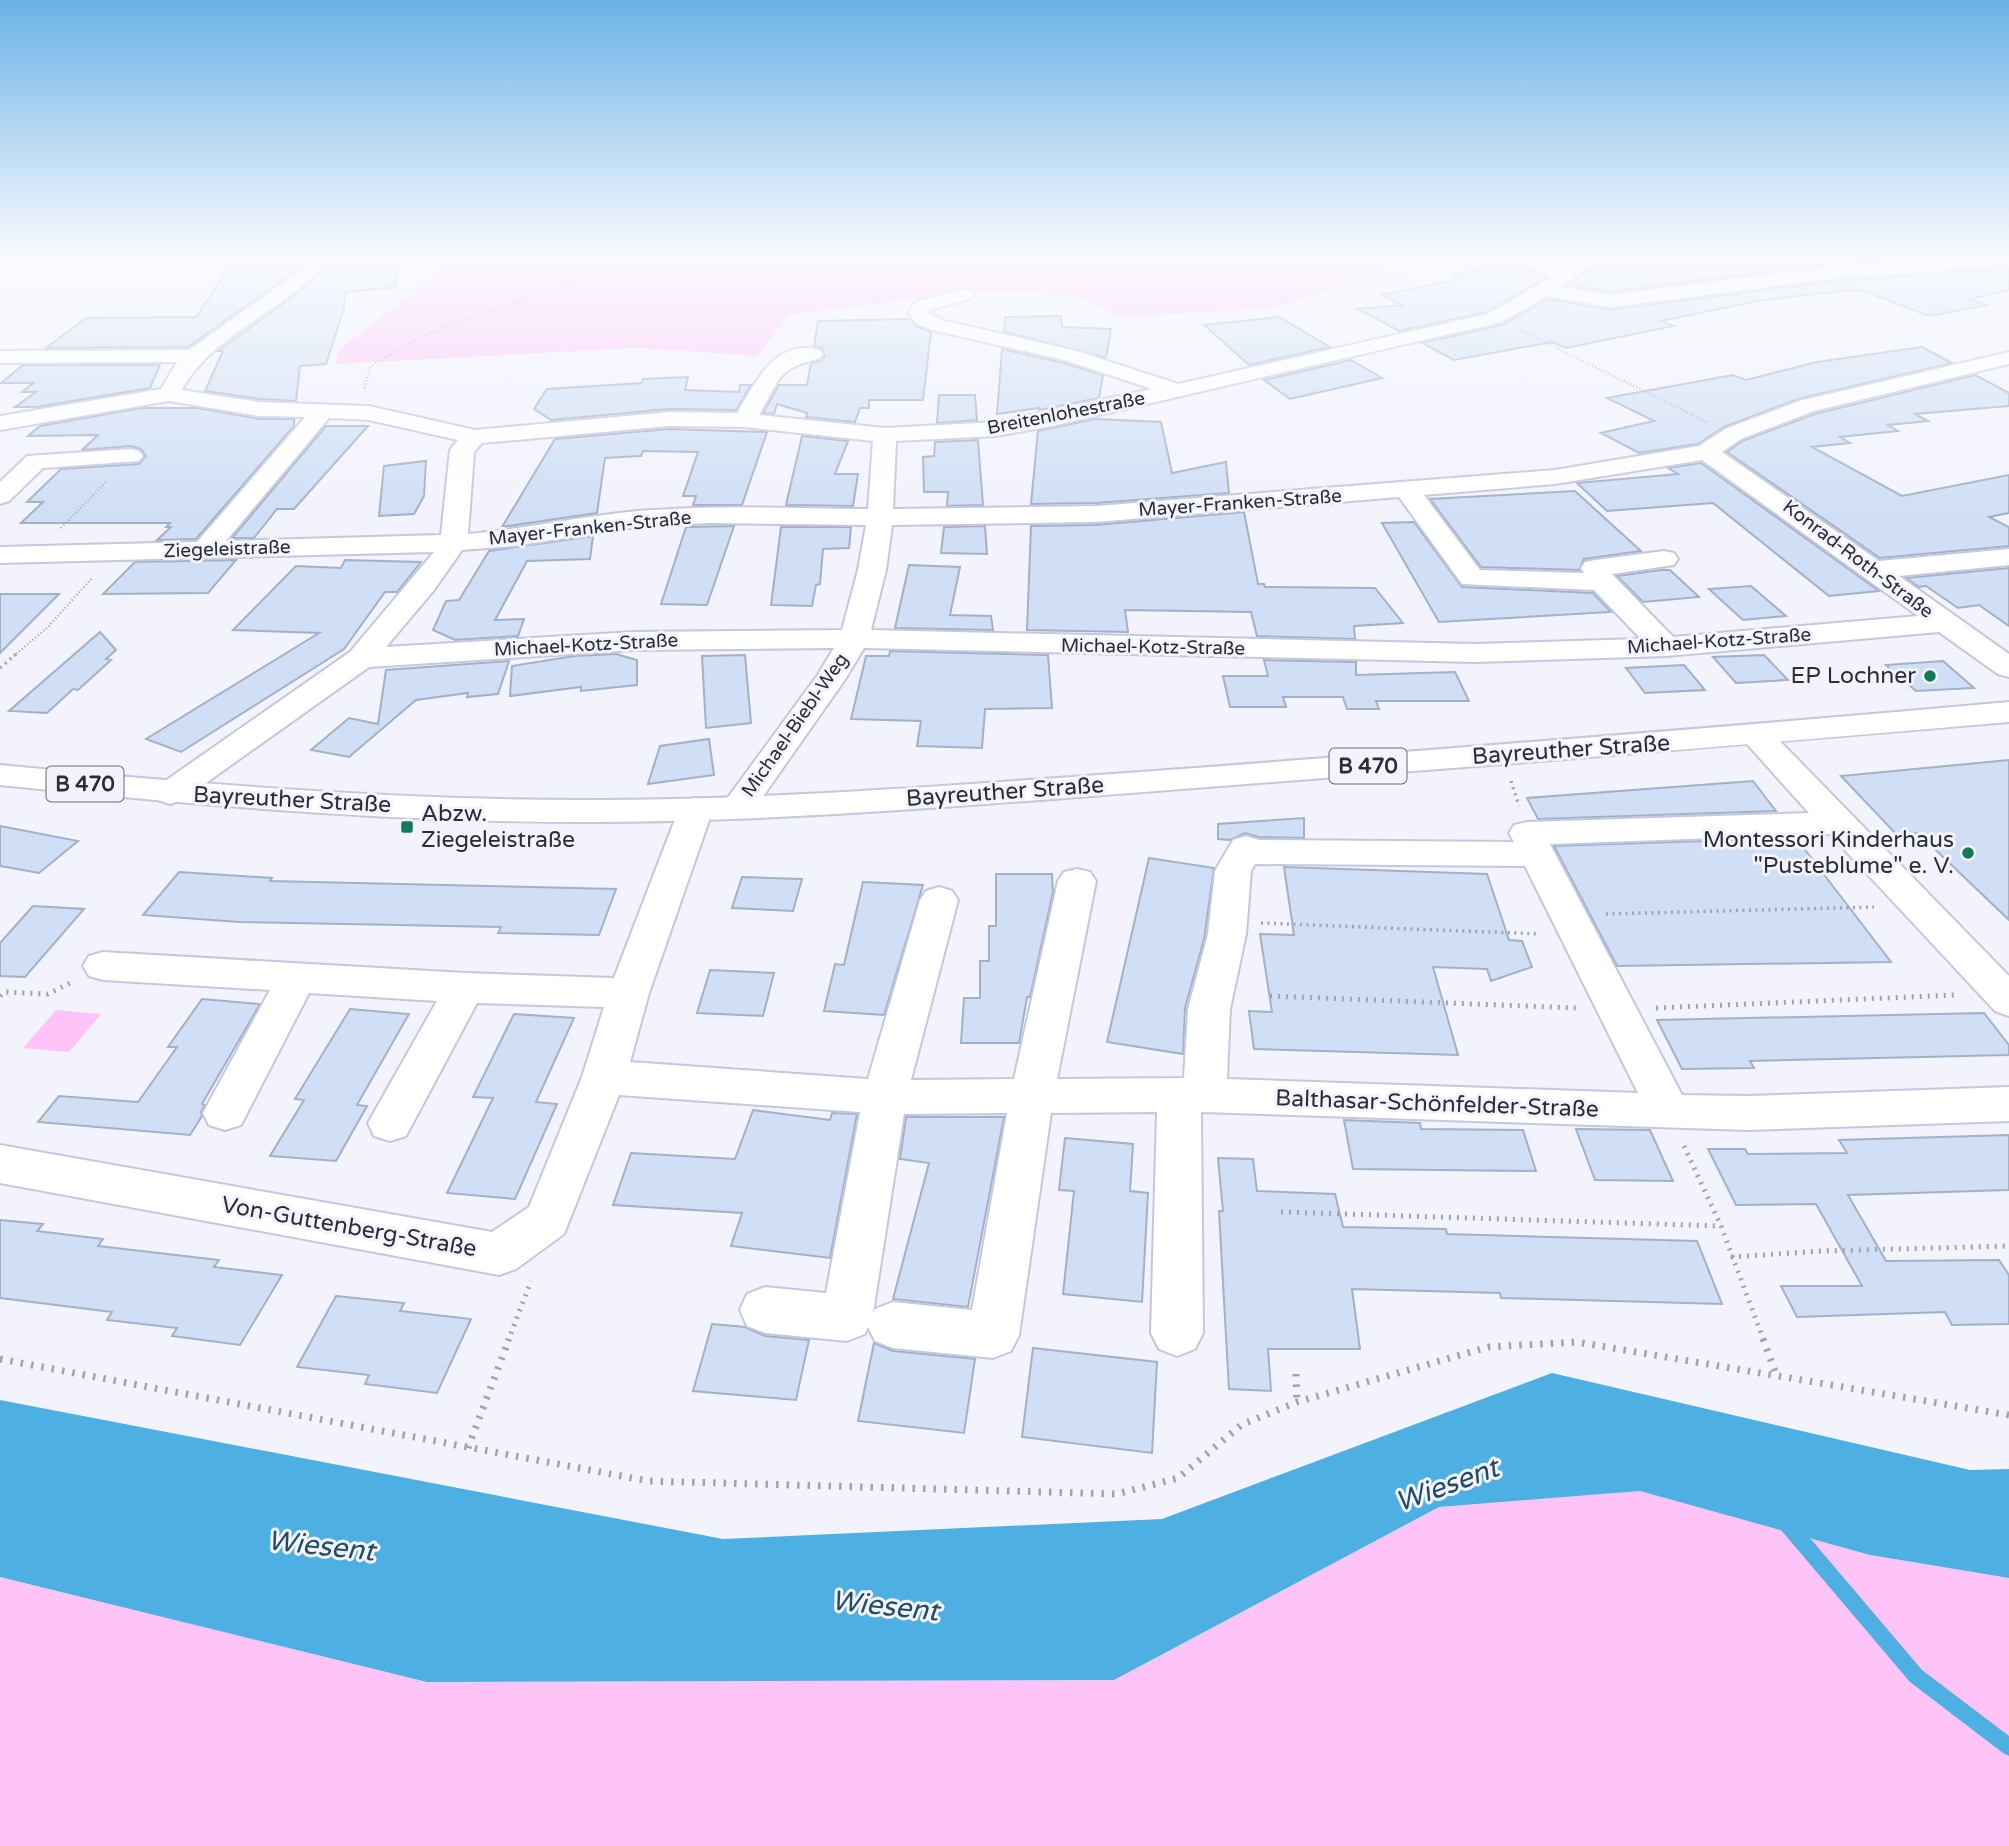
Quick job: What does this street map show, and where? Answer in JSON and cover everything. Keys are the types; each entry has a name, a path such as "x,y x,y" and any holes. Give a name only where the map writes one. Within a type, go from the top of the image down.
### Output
{"street":[{"path":"169,394 183,368 194,356 218,339"},
{"path":"998,339 1070,355 1176,390"},
{"name":"Breitenlohestraße","path":"0,423 169,394 259,409 357,412 475,437 669,419 744,420 885,435 996,429 1052,419 1401,339"},
{"path":"744,420 777,366 793,358 813,354"},
{"path":"0,357 194,356"},
{"name":"Mayer-Franken-Straße","path":"454,542 514,537 635,519 709,515 880,517 1096,514 1555,477 1706,452 1733,434 1807,406 2004,362"},
{"path":"204,550 323,411"},
{"name":"Michael-Biebl-Weg","path":"738,807 831,678 854,639 872,570 880,517 885,435"},
{"path":"170,793 361,658 424,584 454,542 462,450 475,437"},
{"name":"Konrad-Roth-Straße","path":"1706,452 1796,512 1944,623 2009,668"},
{"path":"0,496 36,461 131,456"},
{"path":"1407,491 1472,578 1602,582"},
{"name":"Ziegeleistraße","path":"0,555 454,542"},
{"path":"1875,570 2009,557"},
{"path":"1664,559 1595,568 1602,582 1666,648"},
{"name":"Michael-Kotz-Straße","path":"361,658 634,641 854,639 1476,653 1666,648 1944,623"},
{"name":"Bayreuther Straße","path":"0,775 170,793 417,807 584,811 696,809 981,794 1503,756 2009,712"},
{"path":"1755,735 1836,823 2009,1001"},
{"name":"Von-Guttenberg-Straße","path":"0,1164 499,1255 547,1220 604,1077 629,993 696,809"},
{"path":"1177,1333 1192,1094 1227,934 1233,871 1251,850 1532,844 1836,823"},
{"path":"1532,844 1669,1112"},
{"path":"893,1325 993,1335 1032,1095 1077,881"},
{"path":"765,1310 847,1318 885,1097 939,900"},
{"path":"103,966 465,988 629,993"},
{"path":"225,1113 297,977"},
{"path":"390,1123 465,988"},
{"name":"Balthasar-Schönfelder-Straße","path":"604,1077 885,1097 1192,1094 1748,1113 2009,1104"}],"path":[{"path":"357,412 371,366 417,339"},
{"path":"1538,339 1733,434"},
{"path":"38,552 131,456"},
{"path":"0,668 48,627 115,553"},
{"path":"1503,756 1532,844"},
{"path":"1249,923 1573,925 1917,906"},
{"path":"1,993 48,994 103,966"},
{"path":"1669,1112 1721,1226 1776,1375"},
{"path":"1281,1212 1721,1226"},
{"path":"1731,1257 2009,1246"},
{"path":"468,1448 534,1271 499,1255"},
{"path":"0,1359 648,1481 1117,1494 1178,1478 1241,1425 1297,1402 1488,1347 1577,1342 2009,1415"},
{"path":"1296,1374 1297,1402"}],"shaded area":[{"path":"352,339 770,339 757,356 637,348 336,364 339,349"},
{"path":"56,1010 101,1014 69,1052 23,1048"},
{"path":"1640,1491 1870,1555 2009,1578 2009,1846 0,1846 0,1577 427,1682 1114,1680 1439,1507"}],"water":[{"path":"1552,1373 1970,1470 2009,1469 2009,1578 1870,1555 1640,1491 1439,1507 1114,1680 427,1682 0,1577 0,1400 723,1539 1162,1519"}],"building":[{"path":"58,339 199,339 188,347 46,348"},
{"path":"234,339 334,339 326,364 300,366 296,401 205,391 223,351 218,351"},
{"path":"815,339 930,339 923,400 869,400 869,408 860,408 855,422 806,417 807,413 777,404 774,414 763,413 779,385 807,385 811,363 821,361 825,356 822,348 814,347"},
{"path":"1032,339 1109,339 1106,358"},
{"path":"1220,339 1317,339 1330,347 1249,365"},
{"path":"1439,339 1609,339 1566,348 1552,342 1454,360 1422,343"},
{"path":"1922,347 1952,363 1798,399 1724,427 1698,444 1639,453 1601,433 1654,421 1607,398 1733,375 1746,380 1817,362"},
{"path":"1002,349 1103,375 1099,398 1039,410 997,414"},
{"path":"1351,360 1382,378 1290,399 1264,380"},
{"path":"23,365 160,365 150,388 37,407 15,407 36,392 22,392 33,383 1,383"},
{"path":"1975,375 2009,393 2009,406 1915,414 1928,421 1888,425 1898,431 1840,437 1850,443 1812,447 1902,496 2009,475 2009,513 1989,517 2009,527 2009,546 1880,558 1727,452 1742,441 1815,414"},
{"path":"688,377 685,390 739,392 740,385 751,385 736,410 669,409 551,420 534,409 547,389"},
{"path":"939,395 975,395 977,420 937,423"},
{"path":"141,408 198,408 259,419 294,419 294,426 196,539 157,540 171,527 166,527 170,523 21,523 43,502 27,502 61,469 139,464 146,456 141,449 131,446 82,450 98,435 28,436 40,426"},
{"path":"1095,419 1161,422 1172,473 1226,462 1229,493 1096,503 1031,504 1038,431"},
{"path":"326,426 368,426 294,509 277,509 254,538 232,538"},
{"path":"669,429 767,432 742,505 693,505 696,496 683,496 698,452 643,451 641,456 605,458 597,513 502,527 555,439"},
{"path":"802,436 848,441 835,474 858,474 853,506 786,505"},
{"path":"978,440 983,505 947,506 948,492 924,492 923,457 934,456 935,442"},
{"path":"426,461 424,496 414,514 379,516 384,466"},
{"path":"1701,463 1879,591 1829,596 1713,503 1607,511 1577,483 1678,474 1668,468"},
{"path":"1575,491 1641,551 1584,559 1579,570 1481,567 1430,499"},
{"path":"1244,512 1258,584 1264,584 1265,587 1375,588 1403,623 1354,626 1355,639 1257,636 1251,612 1125,610 1128,632 1027,630 1031,526 1096,525"},
{"path":"1414,522 1462,587 1593,593 1611,612 1439,622 1382,523"},
{"path":"734,526 707,605 661,604 686,527"},
{"path":"985,526 987,554 941,553 944,527"},
{"path":"781,527 851,527 849,548 823,549 820,584 816,585 812,606 771,605"},
{"path":"593,536 590,559 527,561 495,620 524,619 518,636 455,640 433,630 446,601 459,600 489,551"},
{"path":"236,560 208,593 103,594 135,562"},
{"path":"345,560 421,562 397,592 385,592 344,649 181,752 146,739 319,633 233,630 296,566 341,568"},
{"path":"909,565 960,567 950,615 991,616 993,630 895,628"},
{"path":"2009,568 2009,626 1979,605 1958,608 1926,586 1919,587 1906,578"},
{"path":"1670,570 1699,597 1643,602 1617,576"},
{"path":"1751,586 1786,616 1743,620 1709,589"},
{"path":"0,594 59,594 0,653"},
{"path":"100,632 116,650 106,659 111,660 78,690 73,689 47,713 9,711"},
{"path":"890,651 1048,655 1052,708 985,709 982,748 917,746 921,721 851,719 866,656 889,656"},
{"path":"616,654 637,660 637,685 581,691 581,687 510,696 512,666 574,656"},
{"path":"745,655 751,723 706,728 702,656"},
{"path":"1764,655 1788,680 1736,683 1713,657"},
{"path":"1264,660 1356,662 1356,675 1455,672 1469,701 1376,701 1379,709 1347,709 1343,697 1283,697 1286,707 1230,707 1223,676 1268,676"},
{"path":"509,661 498,694 467,697 468,693 416,700 349,757 311,750 349,718 378,724 386,670"},
{"path":"1943,661 1974,688 1916,691 1886,665"},
{"path":"1684,665 1705,690 1645,693 1626,668"},
{"path":"709,739 714,775 648,784 660,746"},
{"path":"2009,760 2009,920 1918,833 1897,835 1841,776"},
{"path":"1753,781 1776,811 1538,819 1527,798"},
{"path":"1304,818 1304,838 1259,837 1245,833 1230,840 1218,839 1218,824"},
{"path":"0,826 78,841 39,873 0,866"},
{"path":"1796,838 1891,962 1617,966 1554,846"},
{"path":"1149,858 1214,868 1204,939 1185,1008 1183,1054 1107,1042"},
{"path":"1284,867 1487,874 1509,940 1522,941 1532,967 1491,981 1487,969 1433,967 1458,1055 1254,1049 1249,1011 1272,1012 1260,934 1294,935"},
{"path":"179,872 272,878 270,881 616,889 599,935 498,933 501,927 239,922 143,915"},
{"path":"996,874 1052,874 1053,892 1030,997 1027,997 1019,1043 961,1043 964,998 980,998 980,961 989,961 989,926 996,926"},
{"path":"742,877 802,879 793,911 732,908"},
{"path":"863,882 923,885 884,1015 824,1011 835,964 844,965"},
{"path":"33,906 84,909 25,977 0,976 0,943"},
{"path":"710,970 774,973 763,1016 697,1013"},
{"path":"202,999 260,1004 202,1104 205,1105 202,1116 190,1135 38,1122 59,1096 138,1102 177,1047 168,1047"},
{"path":"350,1009 409,1014 357,1105 367,1106 336,1161 270,1156 304,1100 295,1099"},
{"path":"1984,1013 2009,1045 2009,1055 1750,1061 1754,1068 1682,1069 1657,1020"},
{"path":"514,1014 574,1018 536,1102 557,1104 515,1199 447,1193 493,1098 473,1097"},
{"path":"753,1110 830,1120 832,1113 857,1114 830,1258 731,1246 742,1213 613,1205 631,1153 735,1159"},
{"path":"906,1117 1004,1117 968,1307 893,1299 929,1163 900,1159"},
{"path":"1344,1120 1420,1123 1421,1129 1523,1130 1536,1171 1353,1169"},
{"path":"1576,1129 1650,1130 1673,1181 1595,1180"},
{"path":"2009,1135 2009,1190 1848,1195 1886,1261 1999,1260 2009,1275 2009,1324 1952,1325 1945,1312 1797,1317 1781,1286 1862,1286 1816,1204 1736,1205 1708,1149 1745,1149 1748,1154 1847,1153 1839,1140"},
{"path":"1065,1138 1133,1144 1130,1191 1148,1193 1142,1302 1063,1294 1074,1191 1059,1190"},
{"path":"1218,1158 1253,1159 1257,1191 1335,1194 1343,1227 1446,1229 1447,1234 1697,1241 1722,1304 1501,1298 1500,1293 1352,1289 1360,1349 1268,1349 1271,1391 1229,1389 1219,1211 1223,1211"},
{"path":"0,1220 43,1224 37,1231 103,1239 98,1246 219,1260 214,1267 282,1275 240,1345 172,1336 177,1328 107,1320 112,1312 0,1298"},
{"path":"336,1296 404,1303 400,1311 471,1319 437,1393 365,1384 369,1375 297,1367"},
{"path":"712,1324 745,1327 765,1336 809,1340 796,1400 693,1391"},
{"path":"874,1343 893,1351 975,1359 964,1433 858,1421"},
{"path":"1033,1348 1157,1362 1152,1453 1022,1437"}],"waterway":[{"name":"Wiesent","path":"1787,1524 1916,1676 2009,1747"}],"place":[{"name":"EP Lochner","path":"1930,676"},
{"name":"Abzw. Ziegeleistraße","path":"407,827"},
{"name":"Montessori Kinderhaus \"Pusteblume\" e. V.","path":"1968,853"}]}
